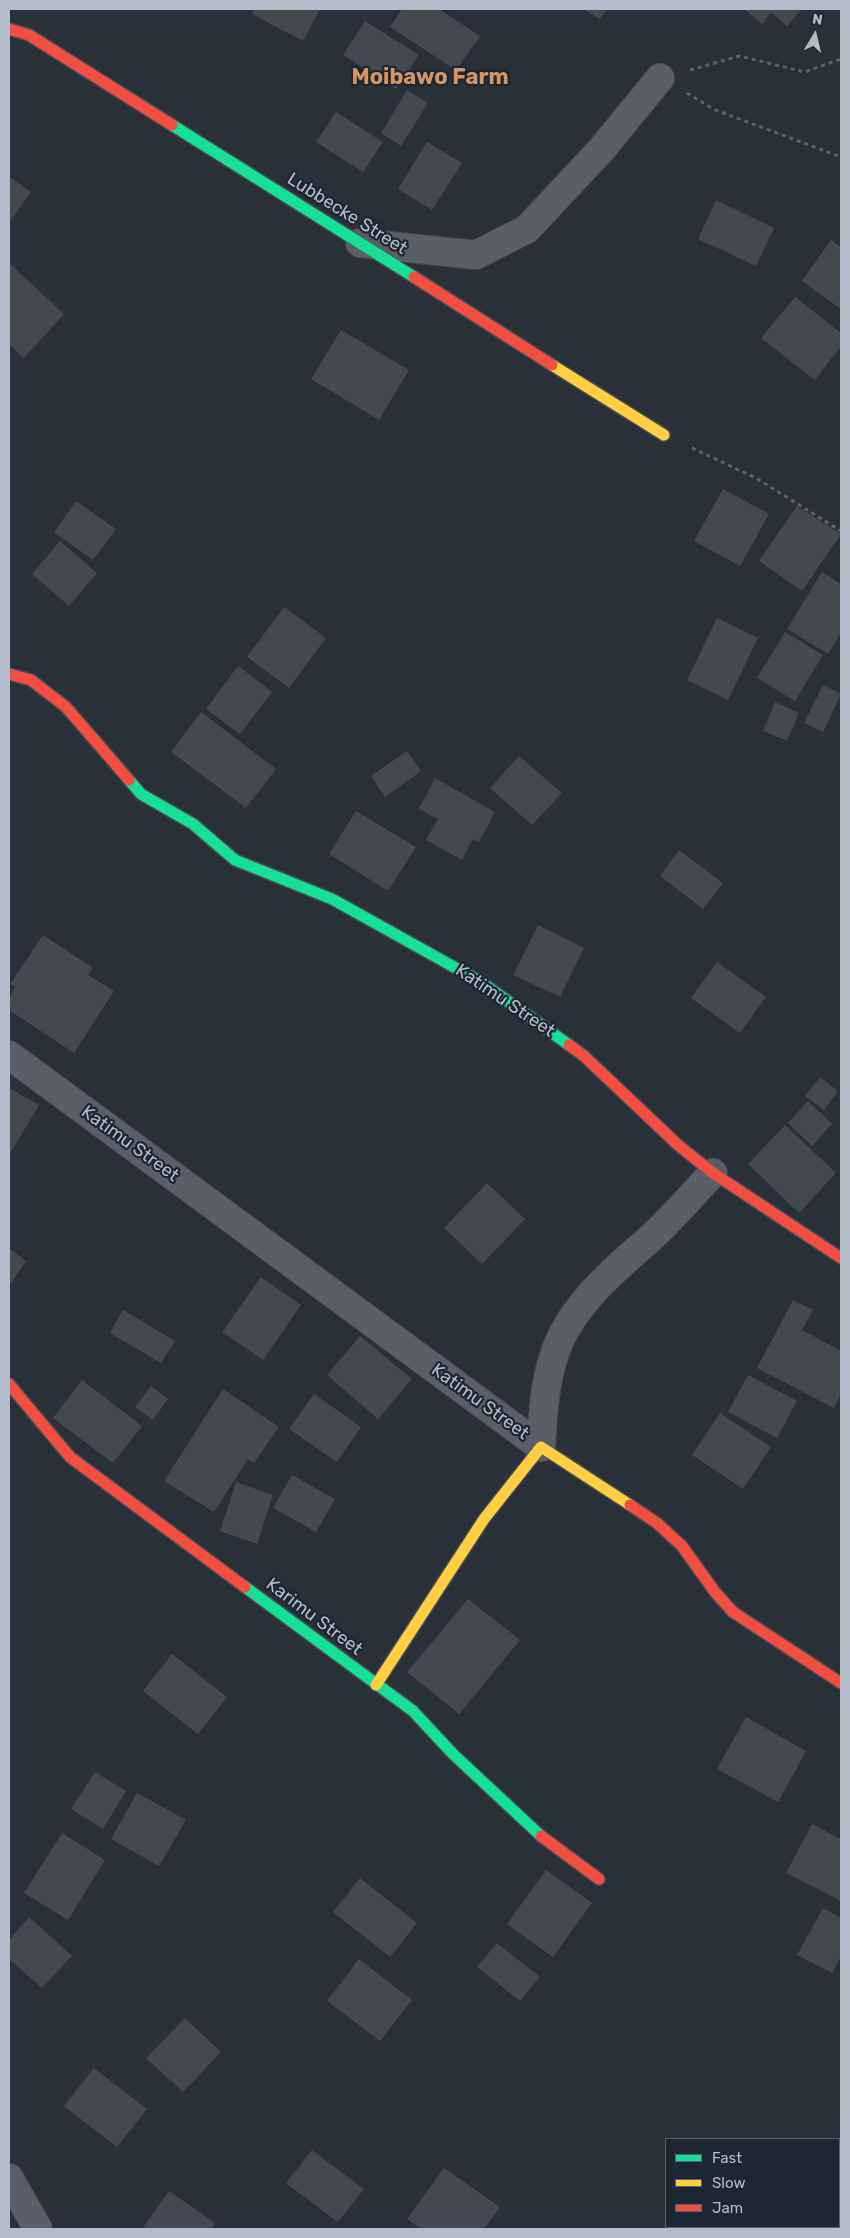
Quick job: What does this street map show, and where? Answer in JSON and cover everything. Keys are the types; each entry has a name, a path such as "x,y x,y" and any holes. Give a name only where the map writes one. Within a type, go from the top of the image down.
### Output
{"street":[{"name":"Lubbecke Street","path":"9,29 29,35 664,435"},
{"path":"360,243 476,255 527,229 601,150 660,78"},
{"name":"Katimu Street","path":"9,674 31,680 66,707 141,794 193,824 216,846 236,860 332,899 481,982 584,1056 678,1145 713,1173 841,1258"},
{"name":"Katimu Street","path":"9,1055 541,1447"},
{"path":"376,1685 484,1519 541,1447 542,1415 548,1381 560,1341 575,1312 600,1283 657,1232 713,1173"},
{"name":"Karimu Street","path":"9,1384 70,1457 413,1711 453,1754 528,1826 599,1879"},
{"path":"541,1447 657,1523 682,1546 714,1592 733,1612 841,1683"},
{"path":"9,2178 38,2229"}],"path":[{"path":"660,78 740,56 804,72 841,59"},
{"path":"660,78 713,109 841,157"},
{"path":"664,435 756,478 841,531"}],"building":[{"path":"254,9 320,9 303,41 252,14"},
{"path":"402,9 439,9 480,36 456,70 390,27"},
{"path":"583,9 607,9 600,19"},
{"path":"744,9 802,9 787,26 771,12 762,24"},
{"path":"365,21 419,55 396,89 343,55"},
{"path":"407,90 428,103 401,146 381,133"},
{"path":"336,112 383,142 363,172 316,142"},
{"path":"427,142 462,163 432,210 398,189"},
{"path":"9,176 31,192 9,223"},
{"path":"716,200 774,228 756,266 698,239"},
{"path":"831,240 841,247 841,309 802,281"},
{"path":"9,263 64,314 24,358 9,344"},
{"path":"795,297 841,333 841,346 815,380 761,338"},
{"path":"341,330 409,370 379,420 311,379"},
{"path":"723,489 769,514 740,566 694,541"},
{"path":"76,501 116,529 93,560 54,532"},
{"path":"797,506 841,534 802,591 759,561"},
{"path":"60,541 97,573 69,606 32,574"},
{"path":"822,572 841,584 841,633 828,654 787,629"},
{"path":"284,607 326,638 289,688 247,657"},
{"path":"717,618 758,638 728,700 687,680"},
{"path":"785,632 823,655 795,701 757,678"},
{"path":"238,666 272,692 240,734 206,709"},
{"path":"823,685 841,694 823,732 804,723"},
{"path":"775,702 799,713 787,741 763,731"},
{"path":"201,712 276,769 246,808 171,752"},
{"path":"407,751 421,771 385,797 371,776"},
{"path":"519,756 562,793 532,825 490,788"},
{"path":"435,778 495,812 479,842 473,839 462,860 426,840 438,819 419,809"},
{"path":"356,811 416,847 388,891 329,854"},
{"path":"679,850 723,883 703,909 660,876"},
{"path":"538,925 584,948 560,997 513,975"},
{"path":"43,935 93,968 88,975 114,991 74,1053 9,1010 9,998 15,987 10,984"},
{"path":"717,962 766,997 740,1033 691,998"},
{"path":"820,1077 838,1091 824,1110 805,1096"},
{"path":"9,1088 39,1105 10,1154 9,1153"},
{"path":"808,1101 832,1124 812,1146 788,1123"},
{"path":"785,1125 836,1173 799,1213 748,1164"},
{"path":"487,1183 525,1219 482,1264 444,1228"},
{"path":"9,1248 26,1261 9,1286"},
{"path":"261,1277 301,1305 263,1360 222,1332"},
{"path":"793,1300 813,1310 802,1330 841,1351 841,1394 834,1408 757,1368"},
{"path":"123,1310 175,1341 161,1363 110,1333"},
{"path":"360,1336 412,1379 378,1419 327,1375"},
{"path":"748,1375 797,1401 777,1438 728,1412"},
{"path":"82,1380 142,1426 113,1463 53,1418"},
{"path":"151,1386 168,1399 153,1420 135,1407"},
{"path":"223,1389 279,1427 254,1463 248,1459 214,1512 164,1481"},
{"path":"314,1394 361,1427 337,1462 289,1429"},
{"path":"720,1413 771,1447 743,1489 692,1455"},
{"path":"292,1475 335,1499 316,1532 273,1508"},
{"path":"236,1482 273,1495 257,1544 220,1531"},
{"path":"468,1599 520,1640 459,1714 407,1672"},
{"path":"172,1654 227,1697 198,1734 143,1691"},
{"path":"746,1717 806,1751 778,1802 717,1769"},
{"path":"95,1772 126,1791 103,1829 71,1809"},
{"path":"137,1793 186,1820 159,1866 111,1839"},
{"path":"812,1824 841,1839 841,1901 786,1873"},
{"path":"62,1833 105,1860 68,1920 24,1893"},
{"path":"546,1870 592,1903 553,1957 507,1924"},
{"path":"360,1878 417,1923 390,1957 333,1912"},
{"path":"823,1908 841,1918 841,1956 832,1973 797,1955"},
{"path":"29,1917 72,1956 42,1988 9,1959 9,1940"},
{"path":"497,1943 540,1977 520,2001 477,1967"},
{"path":"359,1959 412,2000 380,2041 327,2001"},
{"path":"185,2018 221,2052 183,2092 146,2058"},
{"path":"94,2068 147,2109 117,2147 64,2106"},
{"path":"312,2150 364,2189 338,2222 286,2183"},
{"path":"444,2168 500,2207 484,2229 421,2229 407,2219"},
{"path":"169,2191 215,2223 211,2229 142,2229"},
{"path":"734,2228 794,2228 793,2229"}],"traffic: fast":[{"path":"172,125 414,277"},
{"path":"129,780 141,794 193,824 235,860 332,899 481,982 569,1045"},
{"path":"245,1587 413,1711 453,1754 541,1836"}],"traffic: slow":[{"path":"552,365 664,435"},
{"path":"376,1685 484,1519 541,1447 630,1505"}],"traffic: jam":[{"path":"9,29 29,35 172,125"},
{"path":"414,277 552,365"},
{"path":"9,674 31,680 66,707 129,780"},
{"path":"569,1045 584,1056 678,1145 713,1173 841,1258"},
{"path":"9,1384 70,1457 245,1587"},
{"path":"630,1505 657,1523 682,1546 715,1592 733,1612 841,1683"},
{"path":"541,1836 599,1879"}],"district":[{"name":"Moibawo Farm","path":"430,78"}]}
